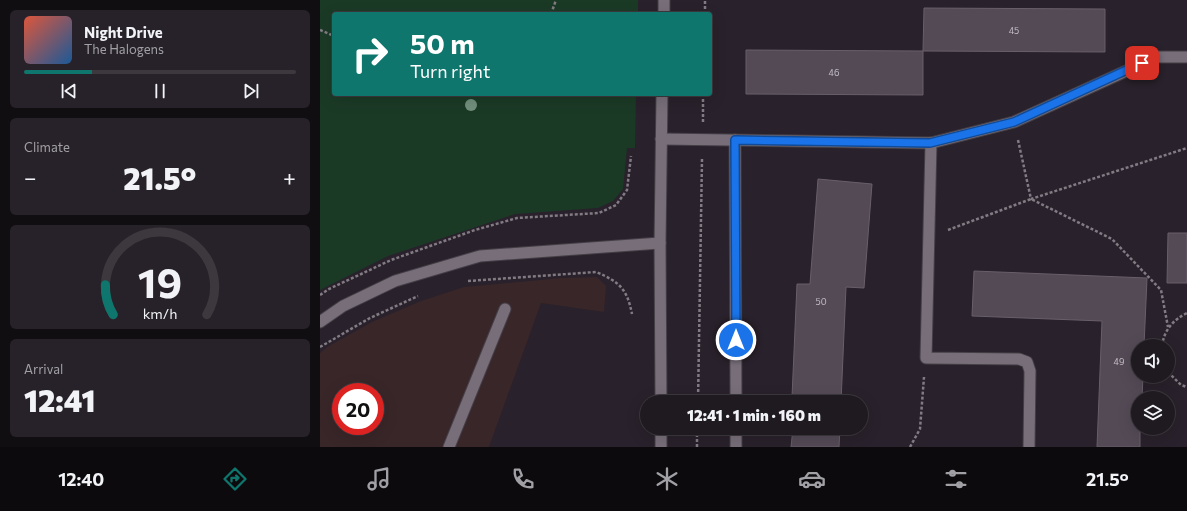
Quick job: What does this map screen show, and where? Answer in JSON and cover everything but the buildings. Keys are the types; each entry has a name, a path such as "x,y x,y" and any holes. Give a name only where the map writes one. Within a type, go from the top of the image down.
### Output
{"street":[{"path":"664,0 664,12"},
{"path":"662,139 930,143 1014,122 1156,57 1187,58"},
{"path":"661,395 660,243 662,96"},
{"path":"735,140 736,395"},
{"path":"930,143 926,358 1019,359 1027,362 1030,371 1029,447"},
{"path":"320,322 343,306 395,281 480,256 660,243"},
{"path":"449,447 505,309"},
{"path":"661,435 661,447"},
{"path":"736,435 736,447"}],"path":[{"path":"552,12 556,0"},
{"path":"705,0 705,12"},
{"path":"320,30 332,35"},
{"path":"698,395 703,96"},
{"path":"1014,122 1031,199"},
{"path":"929,237 1031,199 1187,148"},
{"path":"320,295 329,289 391,260 475,230 517,218 599,213 616,205 627,190 631,156"},
{"path":"1031,199 1112,239 1161,290 1168,328"},
{"path":"464,281 596,272 613,280 629,297 632,314"},
{"path":"320,347 370,318 419,295"},
{"path":"1164,339 1168,328 1177,318 1187,313"},
{"path":"910,447 920,429 926,358"},
{"path":"1175,380 1180,385 1187,387"},
{"path":"697,435 697,447"}],"shaded area":[{"path":"597,277 606,286 604,312 541,303 489,447 320,447 320,353 327,347 372,322 421,301 464,287 561,278"}],"green space":[{"path":"320,0 638,0 638,12 332,12 332,96 636,96 635,148 627,148 623,189 613,201 598,208 515,214 388,256 320,290"}],"route":[{"path":"736,340 735,140 930,143 1014,122 1142,63"}]}
